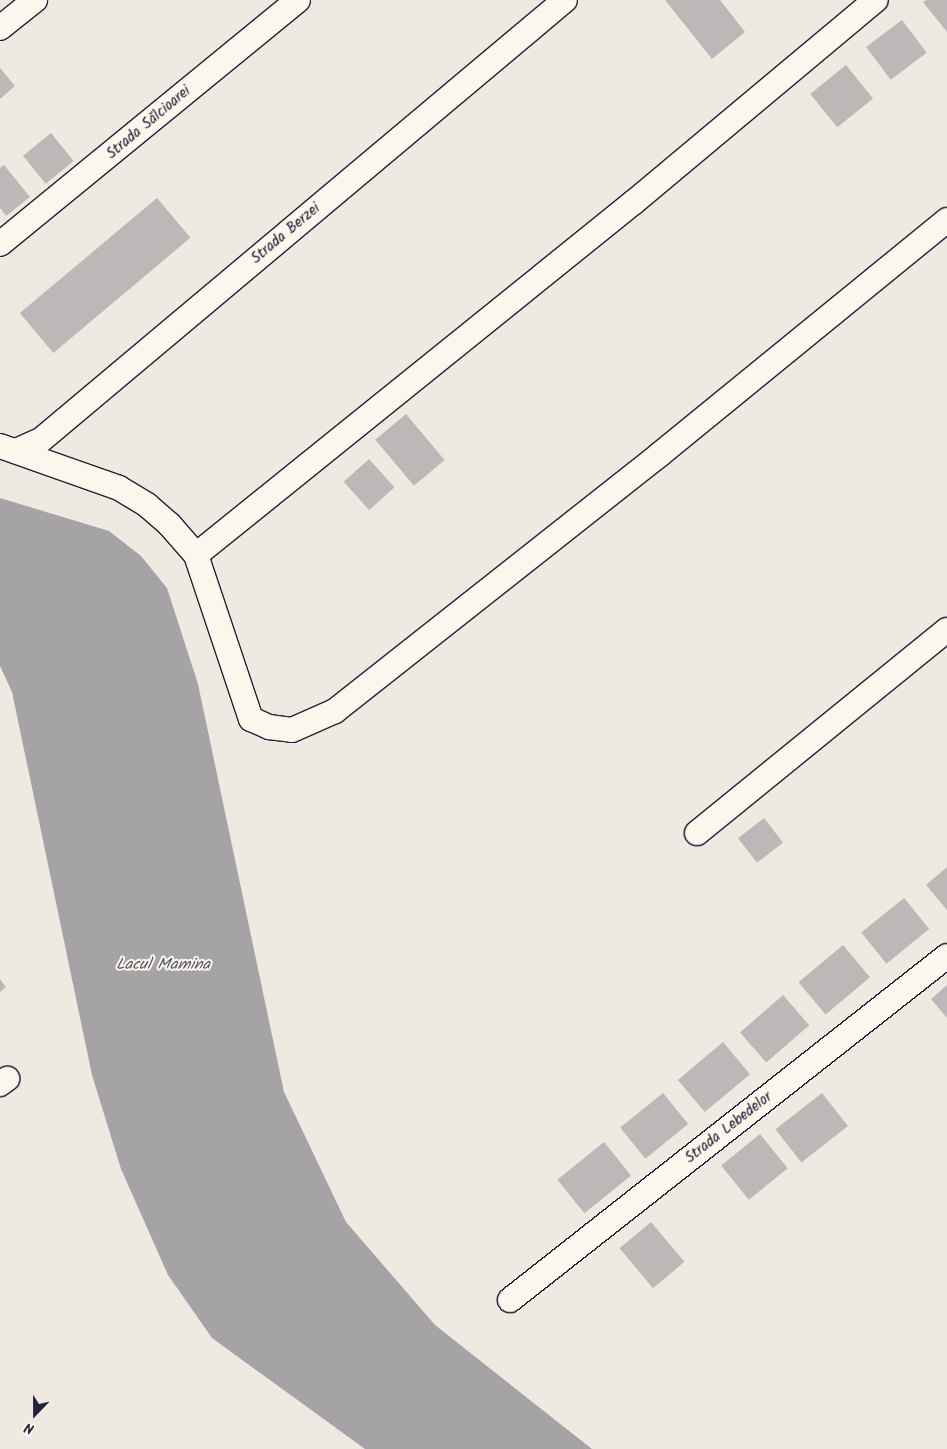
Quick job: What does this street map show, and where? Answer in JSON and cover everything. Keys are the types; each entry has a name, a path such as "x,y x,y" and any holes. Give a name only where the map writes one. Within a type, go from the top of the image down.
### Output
{"street":[{"path":"0,28 35,0"},
{"name":"Strada Sălcioarei","path":"0,244 298,0"},
{"name":"Strada Berzei","path":"8,449 41,440 565,0"},
{"path":"196,555 627,208 876,0"},
{"path":"8,449 119,488 147,505 196,555 251,719 268,727 292,730 335,712 659,455 947,220"},
{"path":"697,833 947,630"},
{"name":"Strada Lebedelor","path":"510,1300 947,956"}],"water":[{"name":"Lacul Mamina","path":"0,498 109,531 141,556 167,588 198,684 284,1092 346,1222 435,1325 592,1449 365,1449 212,1338 168,1275 121,1169 92,1075 12,692 0,666"}],"building":[{"path":"665,0 720,0 745,32 712,59"},
{"path":"926,0 947,0 947,32 923,2"},
{"path":"902,20 927,53 891,80 866,47"},
{"path":"846,65 873,98 837,127 810,94"},
{"path":"0,68 15,86 0,99"},
{"path":"51,133 74,161 46,184 23,156"},
{"path":"4,165 30,197 6,216 0,208 0,168"},
{"path":"157,198 190,238 53,353 20,313"},
{"path":"406,414 445,460 414,486 375,440"},
{"path":"369,459 394,487 369,510 344,482"},
{"path":"764,818 783,842 757,863 738,838"},
{"path":"947,867 947,910 926,885"},
{"path":"904,898 929,929 886,964 861,933"},
{"path":"843,945 870,977 826,1014 799,982"},
{"path":"0,979 6,987 0,992"},
{"path":"947,985 947,1018 931,999"},
{"path":"783,995 809,1025 766,1063 740,1032"},
{"path":"723,1042 750,1074 705,1112 678,1080"},
{"path":"663,1093 688,1124 645,1159 620,1128"},
{"path":"822,1093 848,1126 801,1162 776,1129"},
{"path":"760,1134 788,1168 749,1200 721,1165"},
{"path":"604,1142 631,1175 584,1213 557,1180"},
{"path":"651,1222 684,1262 653,1288 620,1248"}]}
